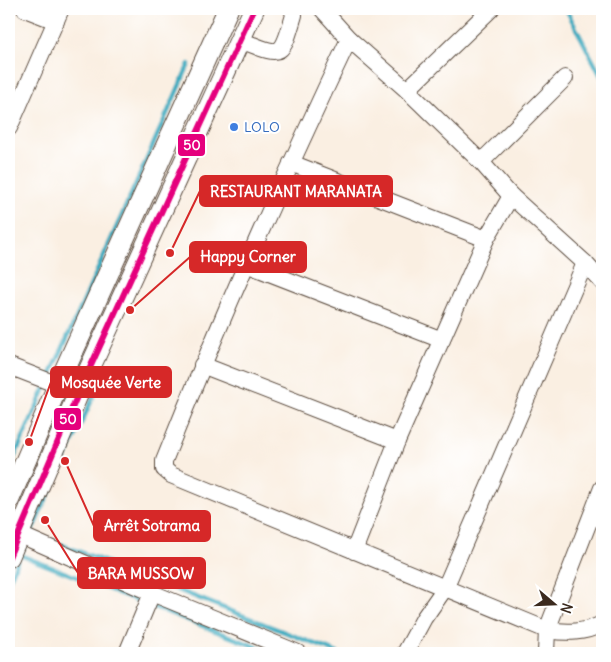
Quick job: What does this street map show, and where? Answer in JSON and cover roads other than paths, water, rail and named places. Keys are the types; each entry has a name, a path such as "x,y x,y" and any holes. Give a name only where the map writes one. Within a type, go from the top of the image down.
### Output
{"main road":[{"path":"9,500 58,385 228,9"},
{"path":"9,557 14,532 254,9"}],"street":[{"path":"10,121 58,15 24,9"},
{"path":"240,40 272,52 279,51 286,43 292,24 294,15 292,9"},
{"path":"407,90 491,9"},
{"path":"332,12 349,39 407,90 481,162 511,196 585,263 602,282"},
{"path":"349,39 291,163 202,365 164,461 164,469 171,474 354,551 547,630 576,632 602,624"},
{"path":"481,162 564,78"},
{"path":"291,163 486,239"},
{"path":"354,551 397,441 486,239 511,196"},
{"path":"405,653 424,618 445,588 585,263"},
{"path":"246,264 442,340"},
{"path":"202,365 397,441"},
{"path":"9,366 58,385"},
{"path":"546,653 547,630 602,488"},
{"path":"14,532 152,593 298,653"},
{"path":"126,653 152,593"}],"waterway":[{"path":"566,9 602,78"},
{"path":"9,469 189,64"},
{"path":"22,552 102,378"},
{"path":"53,541 338,653"},
{"path":"20,555 272,653"},
{"path":"9,581 18,559"}],"place":[{"name":"LOLO","path":"234,127"},
{"name":"RESTAURANT MARANATA","path":"170,253"},
{"name":"Happy Corner","path":"130,310"},
{"name":"Mosquée Verte","path":"29,442"},
{"name":"Arrêt Sotrama","path":"65,461"},
{"name":"BARA MUSSOW","path":"45,520"}]}
